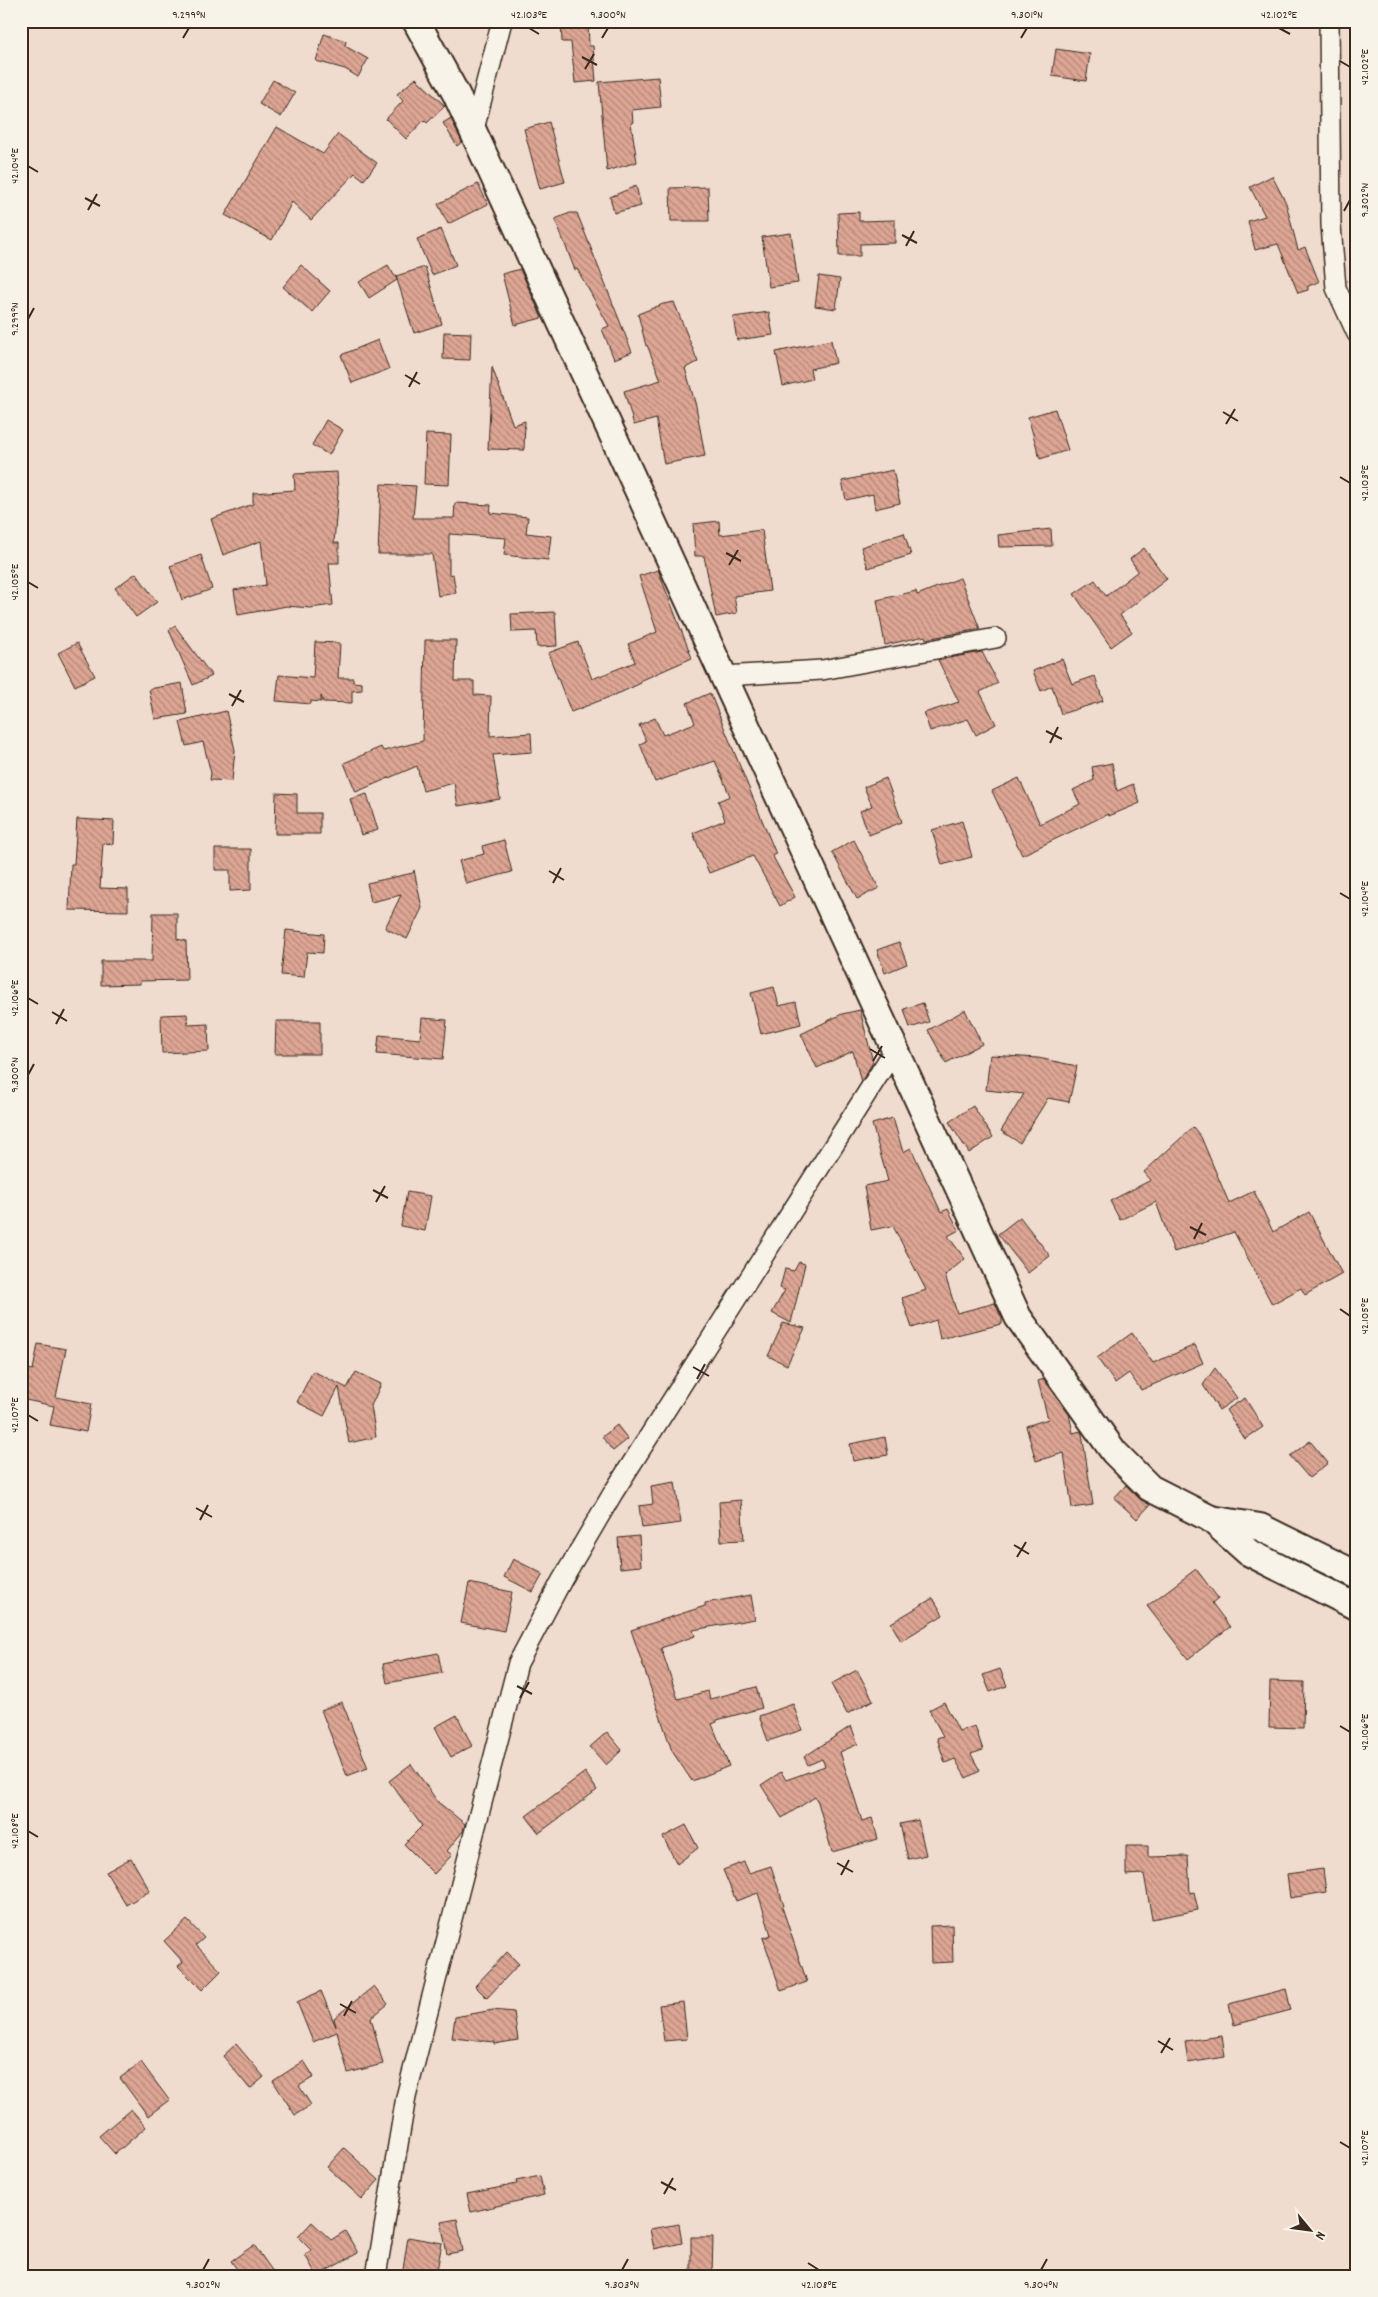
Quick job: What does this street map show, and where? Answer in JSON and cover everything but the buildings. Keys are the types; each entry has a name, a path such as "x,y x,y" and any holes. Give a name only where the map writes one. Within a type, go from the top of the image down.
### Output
{"main road":[{"path":"416,21 456,94 1018,1317 1114,1452 1150,1488 1211,1519 1248,1552 1357,1607"},
{"path":"1211,1519 1260,1527 1357,1575"}],"street":[{"path":"473,133 502,21"},
{"path":"1329,21 1331,225 1336,288 1357,334"},
{"path":"723,676 822,670 996,638"},
{"path":"376,2276 406,2097 518,1663 562,1580 612,1493 895,1049"}]}
